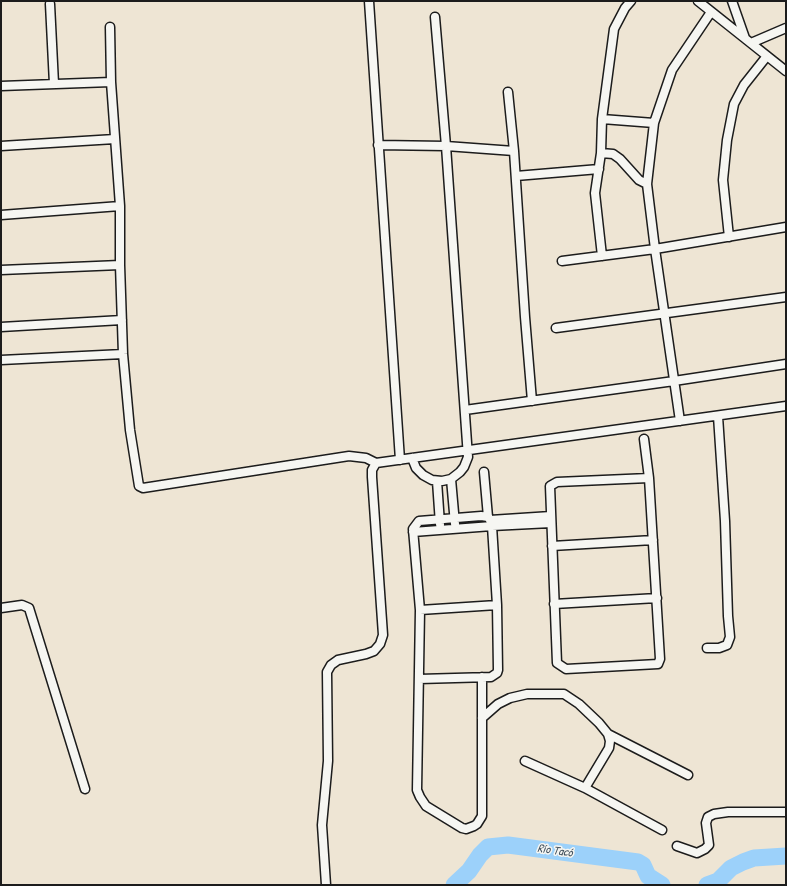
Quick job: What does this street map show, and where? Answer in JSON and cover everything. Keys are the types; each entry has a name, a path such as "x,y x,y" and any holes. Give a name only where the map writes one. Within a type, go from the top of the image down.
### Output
{"street":[{"path":"369,1 400,460"},
{"path":"602,256 595,194 601,153 602,119 614,29 625,8 631,1"},
{"path":"698,1 786,71"},
{"path":"732,1 749,41"},
{"path":"50,4 54,84"},
{"path":"680,421 655,249 648,184 654,123 672,70 711,12"},
{"path":"412,458 416,468 423,475 437,481 456,476 464,467 468,457 446,146 435,17"},
{"path":"110,27 114,140 120,206 123,354 130,430 138,482 139,486 142,488 349,456 366,458 376,463 786,406"},
{"path":"749,41 786,28"},
{"path":"729,237 722,180 727,140 734,104 744,85 767,56"},
{"path":"1,86 111,82"},
{"path":"508,92 516,176 532,400"},
{"path":"602,119 654,123"},
{"path":"1,146 114,140"},
{"path":"378,145 446,146 514,152"},
{"path":"601,153 613,154 620,159 640,180 648,184"},
{"path":"516,176 599,169"},
{"path":"1,215 120,206"},
{"path":"562,261 655,249 786,227"},
{"path":"1,270 120,265"},
{"path":"556,328 786,297"},
{"path":"1,327 122,320"},
{"path":"1,360 123,354"},
{"path":"465,410 786,364"},
{"path":"707,648 719,648 727,645 730,637 725,521 718,416"},
{"path":"644,439 649,478 660,659 658,664 566,669 557,663 550,486 557,482 649,478"},
{"path":"326,885 322,825 328,761 327,672 331,665 338,660 374,651 380,644 383,635 372,477 372,470 376,463"},
{"path":"419,679 482,677 494,675 497,673 499,667 497,605 490,521 484,472"},
{"path":"451,478 455,529"},
{"path":"437,481 441,530"},
{"path":"482,677 482,816 478,824 466,829 459,827 426,806 418,794 420,610 413,532 414,526 419,521 481,516 490,521"},
{"path":"413,532 455,529 490,521 551,520"},
{"path":"552,546 653,540"},
{"path":"554,604 656,598"},
{"path":"1,608 22,604 29,608 85,789"},
{"path":"420,610 497,605"},
{"path":"482,718 498,704 510,698 527,694 564,694 579,704 599,723 608,734 610,741 608,748 585,788"},
{"path":"608,734 688,775"},
{"path":"525,761 585,788 662,830"},
{"path":"677,846 697,853 705,849 709,845 706,823 708,817 714,814 728,812 786,812"}],"waterway":[{"name":"Río Tacó","path":"454,885 469,871 480,855 488,847 508,845 638,862 643,865 648,876 662,885"},
{"name":"Río Tacó","path":"707,885 718,881 731,868 743,862 754,858 786,856"}]}
